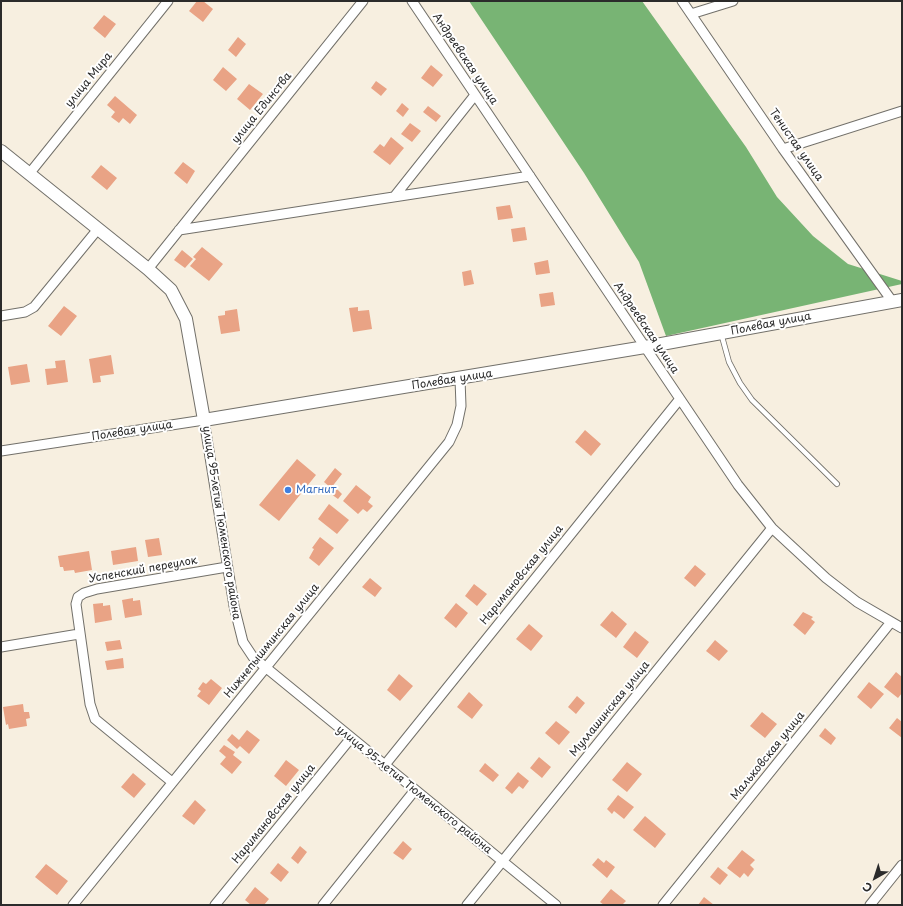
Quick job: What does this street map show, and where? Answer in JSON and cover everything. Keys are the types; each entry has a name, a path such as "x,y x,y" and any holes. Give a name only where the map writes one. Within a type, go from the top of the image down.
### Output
{"street":[{"name":"улица Мира","path":"29,174 168,1"},
{"name":"улица Единства","path":"148,269 363,1"},
{"name":"Андреевская улица","path":"412,1 645,347 679,400 738,485 772,528 826,578 857,602 902,628"},
{"name":"Тенистая улица","path":"682,1 783,149 897,300"},
{"path":"691,14 733,1"},
{"path":"394,197 476,95"},
{"path":"783,149 902,111"},
{"name":"улица 95-летия Тюменского района","path":"1,151 148,269 171,290 186,319 234,606 243,642 252,657 556,905"},
{"path":"179,230 530,176"},
{"path":"1,316 24,312 34,307 98,229"},
{"name":"Полевая улица","path":"1,451 204,420 645,347 897,300"},
{"name":"Нижнепышминская улица","path":"73,905 449,442 457,424 461,406 460,378"},
{"name":"Наримановская улица","path":"384,766 679,400"},
{"name":"Муллашинская улица","path":"467,905 772,528"},
{"name":"Успенский переулок","path":"172,782 95,718 90,704 76,604 78,597 84,593 97,589 227,567"},
{"name":"Мальковская улица","path":"663,905 891,622"},
{"path":"1,647 79,634"},
{"name":"Наримановская улица","path":"215,905 351,738"},
{"path":"323,905 415,790"},
{"path":"870,905 902,865"}],"lane":[{"path":"721,333 729,362 740,383 752,400 837,484"}],"green space":[{"path":"469,1 642,1 746,147 777,197 813,236 848,264 902,281 902,284 666,336 639,262 584,173"}],"building":[{"path":"197,1 203,1 213,9 203,22 189,11"},
{"path":"104,15 116,24 105,38 93,28"},
{"path":"238,37 246,44 236,57 228,50"},
{"path":"431,65 443,75 433,87 421,78"},
{"path":"223,67 237,79 226,91 213,80"},
{"path":"376,81 387,89 381,96 371,88"},
{"path":"249,84 263,94 250,110 237,99"},
{"path":"115,96 137,115 130,124 123,118 119,123 111,117 115,112 107,105"},
{"path":"402,103 409,109 403,117 396,111"},
{"path":"428,106 441,116 436,122 423,112"},
{"path":"410,123 421,131 412,142 401,134"},
{"path":"391,137 404,148 390,165 373,152 380,144 384,147"},
{"path":"183,162 195,171 187,184 174,173"},
{"path":"101,165 117,178 107,190 91,177"},
{"path":"510,205 513,218 498,220 496,207"},
{"path":"525,227 527,240 513,242 511,229"},
{"path":"202,247 223,264 209,281 190,266 196,259 193,257"},
{"path":"182,250 193,259 185,268 174,260"},
{"path":"548,260 550,273 536,275 534,263"},
{"path":"471,270 474,284 464,286 462,272"},
{"path":"553,292 555,305 541,307 539,294"},
{"path":"64,306 77,316 61,336 48,326"},
{"path":"358,307 358,311 369,310 372,329 353,332 349,308"},
{"path":"237,309 240,331 221,334 218,316 225,315 225,311"},
{"path":"111,355 114,374 100,376 101,382 93,383 89,359"},
{"path":"65,360 68,382 47,385 45,369 56,368 55,361"},
{"path":"27,364 30,382 11,385 8,367"},
{"path":"585,430 601,444 591,456 575,442"},
{"name":"Магнит","path":"297,459 316,475 279,521 259,505"},
{"path":"335,468 342,474 331,488 324,482"},
{"path":"356,485 371,497 368,502 373,506 367,512 363,509 358,514 343,501"},
{"path":"336,488 342,494 338,499 331,494"},
{"path":"329,504 349,520 337,534 318,519"},
{"path":"320,537 334,548 319,566 309,558 314,549 312,548"},
{"path":"159,538 162,555 148,557 145,540"},
{"path":"136,547 138,561 113,565 111,551"},
{"path":"89,551 92,570 75,573 74,570 64,571 63,567 60,567 58,556"},
{"path":"695,565 706,574 695,587 684,578"},
{"path":"370,578 382,588 375,597 362,587"},
{"path":"474,584 487,594 477,606 465,596"},
{"path":"133,598 133,601 140,600 142,615 125,618 122,600"},
{"path":"103,603 103,606 110,605 112,620 95,623 93,604"},
{"path":"456,603 468,613 456,628 444,618"},
{"path":"612,611 627,624 616,638 600,625"},
{"path":"803,612 813,617 811,619 815,622 805,635 793,625"},
{"path":"529,624 543,636 531,651 516,639"},
{"path":"635,631 649,642 637,658 623,647"},
{"path":"120,640 122,649 107,651 105,642"},
{"path":"715,640 728,651 719,661 706,651"},
{"path":"123,658 124,668 107,670 105,661"},
{"path":"896,672 902,677 902,693 898,698 884,687"},
{"path":"399,674 413,686 400,701 387,690"},
{"path":"211,679 222,688 209,705 197,696 201,691 198,689 203,682 206,684"},
{"path":"869,682 884,694 871,709 857,697"},
{"path":"469,692 483,705 472,719 457,707"},
{"path":"577,696 585,703 576,714 568,707"},
{"path":"23,704 24,712 29,712 30,718 26,719 27,726 9,729 8,724 6,725 3,707"},
{"path":"762,712 777,724 765,738 750,726"},
{"path":"897,718 902,722 902,738 889,728"},
{"path":"556,721 570,732 559,745 545,733"},
{"path":"825,728 836,738 831,745 819,736"},
{"path":"247,730 260,740 249,754 240,746 237,749 227,740 232,734 239,740"},
{"path":"224,745 235,752 233,755 242,762 232,774 220,764 226,757 219,751"},
{"path":"539,757 551,767 542,778 530,768"},
{"path":"286,760 299,770 286,786 274,776"},
{"path":"627,762 642,774 627,792 612,780"},
{"path":"485,763 499,775 493,782 479,771"},
{"path":"518,772 529,781 523,789 519,786 512,794 505,788"},
{"path":"133,773 146,784 134,798 121,787"},
{"path":"618,795 634,807 624,819 614,811 612,814 607,809"},
{"path":"195,800 206,810 194,825 182,816"},
{"path":"645,816 666,834 655,848 633,830"},
{"path":"403,841 412,849 403,860 393,853"},
{"path":"300,846 307,852 298,864 291,858"},
{"path":"742,850 755,860 750,865 754,869 748,877 744,873 740,878 727,868"},
{"path":"598,858 604,863 606,860 615,867 607,878 592,865"},
{"path":"278,863 289,872 281,882 270,873"},
{"path":"46,864 68,881 57,895 35,877"},
{"path":"718,867 728,875 720,885 710,877"},
{"path":"255,887 269,899 264,905 251,905 245,900"},
{"path":"611,889 626,901 622,905 604,905 600,902"},
{"path":"704,897 714,905 698,905"}],"place":[{"name":"Магнит","path":"288,490"}]}
